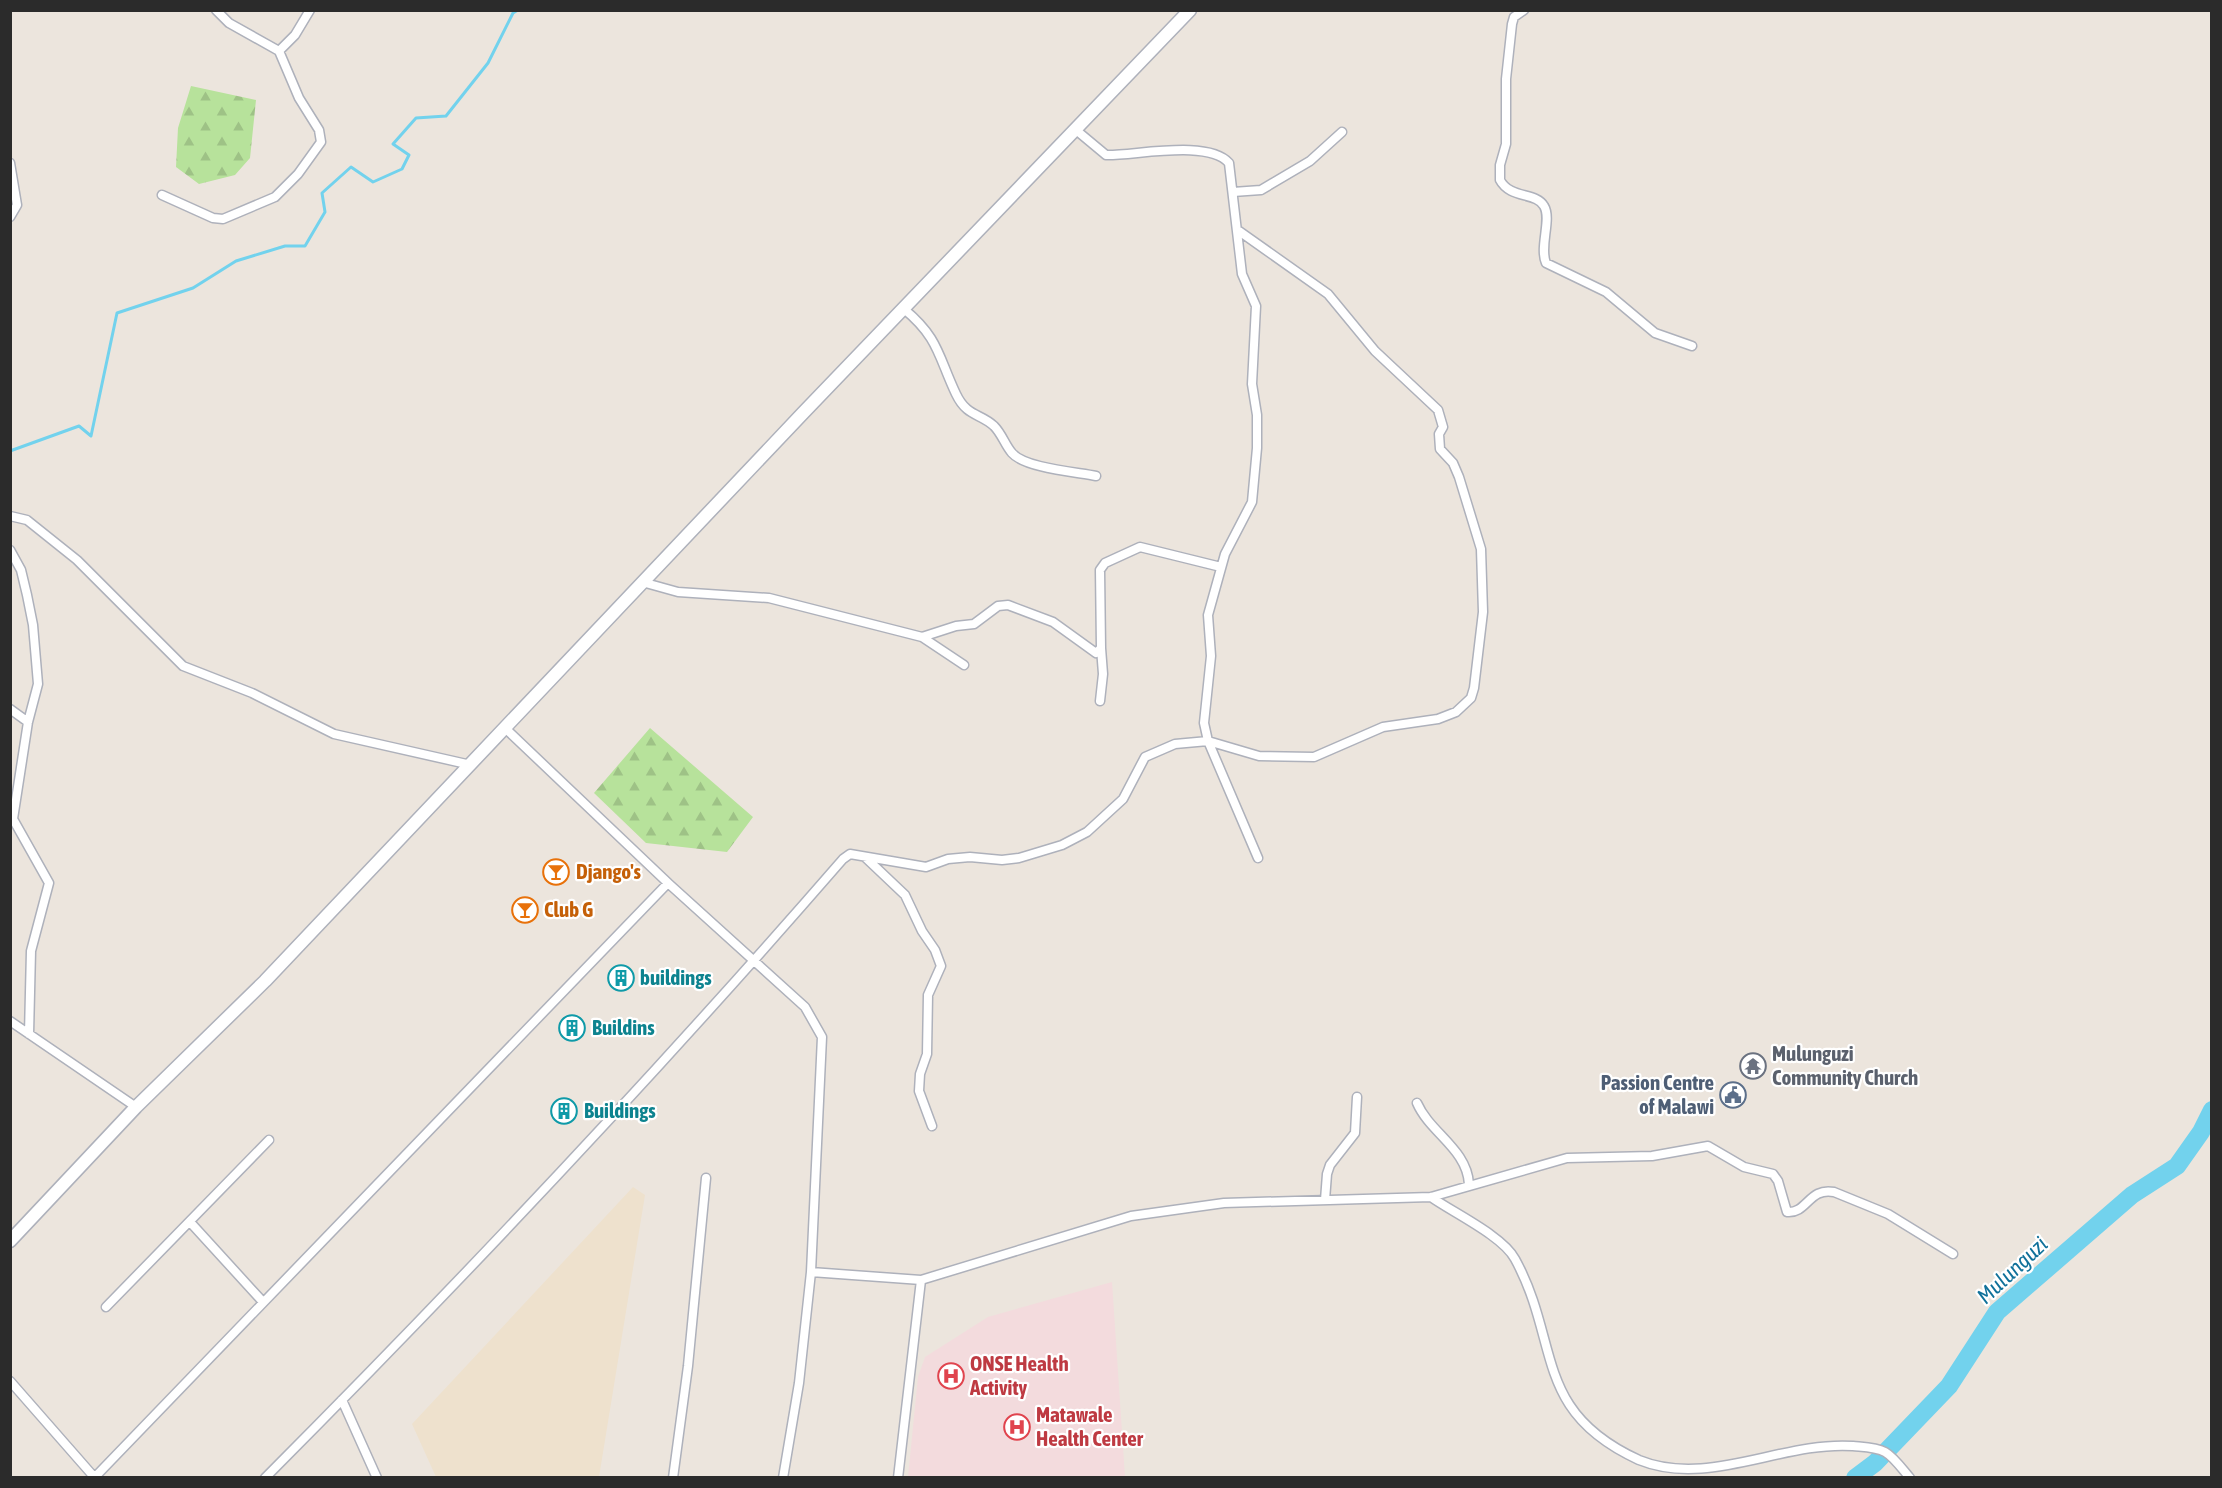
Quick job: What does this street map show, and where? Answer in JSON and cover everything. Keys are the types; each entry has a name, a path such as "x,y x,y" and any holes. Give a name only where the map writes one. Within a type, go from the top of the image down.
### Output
{"main road":[{"path":"10,1241 136,1107 265,981 506,729 642,582 1190,10"}],"street":[{"path":"162,195 213,218 223,219 270,201 298,174 319,147 321,136 314,119 299,98 279,51 229,23 216,10"},
{"path":"279,51 295,35 310,10"},
{"path":"1524,10 1514,17 1512,24 1507,68 1506,144 1500,165 1500,180 1510,192 1538,200 1544,205 1546,214 1543,256 1546,263 1606,292 1655,333 1692,346"},
{"path":"1076,130 1106,155 1159,149 1195,151 1222,157 1229,163 1239,231 1242,274 1256,306 1252,375 1257,415 1257,448 1252,502 1221,567 1208,615 1211,656 1204,723 1208,741 1258,858"},
{"path":"1233,192 1261,190 1310,161 1342,132"},
{"path":"10,163 17,205 10,217"},
{"path":"264,1478 342,1400 559,1172 850,854 926,867 948,859 1019,858 1062,845 1087,832 1123,800 1145,757 1175,744 1208,741 1259,756 1314,757 1383,727 1438,719 1456,712 1471,698 1483,612 1481,549 1459,477 1453,463 1440,449 1439,434 1443,427 1438,410 1380,356 1328,294 1239,231"},
{"path":"904,309 931,336 958,398 965,408 994,426 1012,453 1027,462 1096,476"},
{"path":"10,516 27,520 77,560 183,666 252,693 307,723 334,734 471,765"},
{"path":"1100,701 1103,674 1100,570 1105,563 1140,548 1221,567"},
{"path":"10,550 21,570 37,660 38,684 28,722 13,810 13,827 45,872 49,883 31,951 29,1034"},
{"path":"642,582 678,592 769,598 922,637 964,665"},
{"path":"922,637 956,626 974,624 998,606 1008,605 1053,622 1093,652 1099,652 1101,648"},
{"path":"10,709 28,722"},
{"path":"506,729 668,883 805,1007 822,1037 811,1272 799,1383 783,1478"},
{"path":"864,856 905,895 922,931 935,950 941,966 928,995 927,1054 920,1074 919,1091 932,1126"},
{"path":"10,1381 95,1477 668,883"},
{"path":"10,1021 136,1107"},
{"path":"1325,1200 1330,1165 1355,1133 1357,1097"},
{"path":"1417,1103 1424,1118 1463,1160 1469,1184"},
{"path":"106,1307 269,1140"},
{"path":"811,1272 921,1280 1131,1216 1224,1203 1431,1197 1469,1184 1567,1158 1652,1156 1708,1146 1744,1167 1773,1174 1778,1181 1782,1203 1787,1212 1800,1208 1818,1192 1834,1192 1888,1214 1953,1254"},
{"path":"673,1478 688,1366 706,1178"},
{"path":"1431,1197 1494,1239 1515,1258 1536,1311 1553,1375 1568,1404 1589,1429 1640,1461 1696,1474 1832,1444 1885,1452 1910,1478"},
{"path":"189,1222 263,1302"},
{"path":"898,1478 921,1280"},
{"path":"342,1400 377,1478"}],"shaded area":[{"path":"633,1187 645,1195 599,1477 436,1477 412,1424"},
{"name":"Matawale Health Center","path":"1112,1282 1125,1477 908,1477 918,1377 925,1357 988,1317"}],"green space":[{"path":"191,86 256,100 250,158 235,175 199,184 176,167 178,128"},
{"path":"650,728 753,817 727,852 646,843 594,793"}],"waterway":[{"path":"10,451 79,426 91,436 117,313 193,288 236,261 285,246 305,246 325,212 322,193 351,167 373,182 402,169 409,155 393,144 416,118 446,116 488,63 513,13 518,10"},
{"name":"Mulunguzi","path":"1855,1478 1875,1463 1949,1386 1997,1312 2132,1195 2177,1166 2201,1132 2212,1110"}],"place":[{"name":"Django's","path":"556,872"},
{"name":"Club G","path":"525,910"},
{"name":"buildings","path":"621,978"},
{"name":"Buildins","path":"572,1028"},
{"name":"Mulunguzi Community Church","path":"1753,1066"},
{"name":"Passion Centre of Malawi","path":"1733,1095"},
{"name":"Buildings","path":"564,1111"},
{"name":"ONSE Health Activity","path":"951,1376"},
{"name":"Matawale Health Center","path":"1017,1427"}]}
